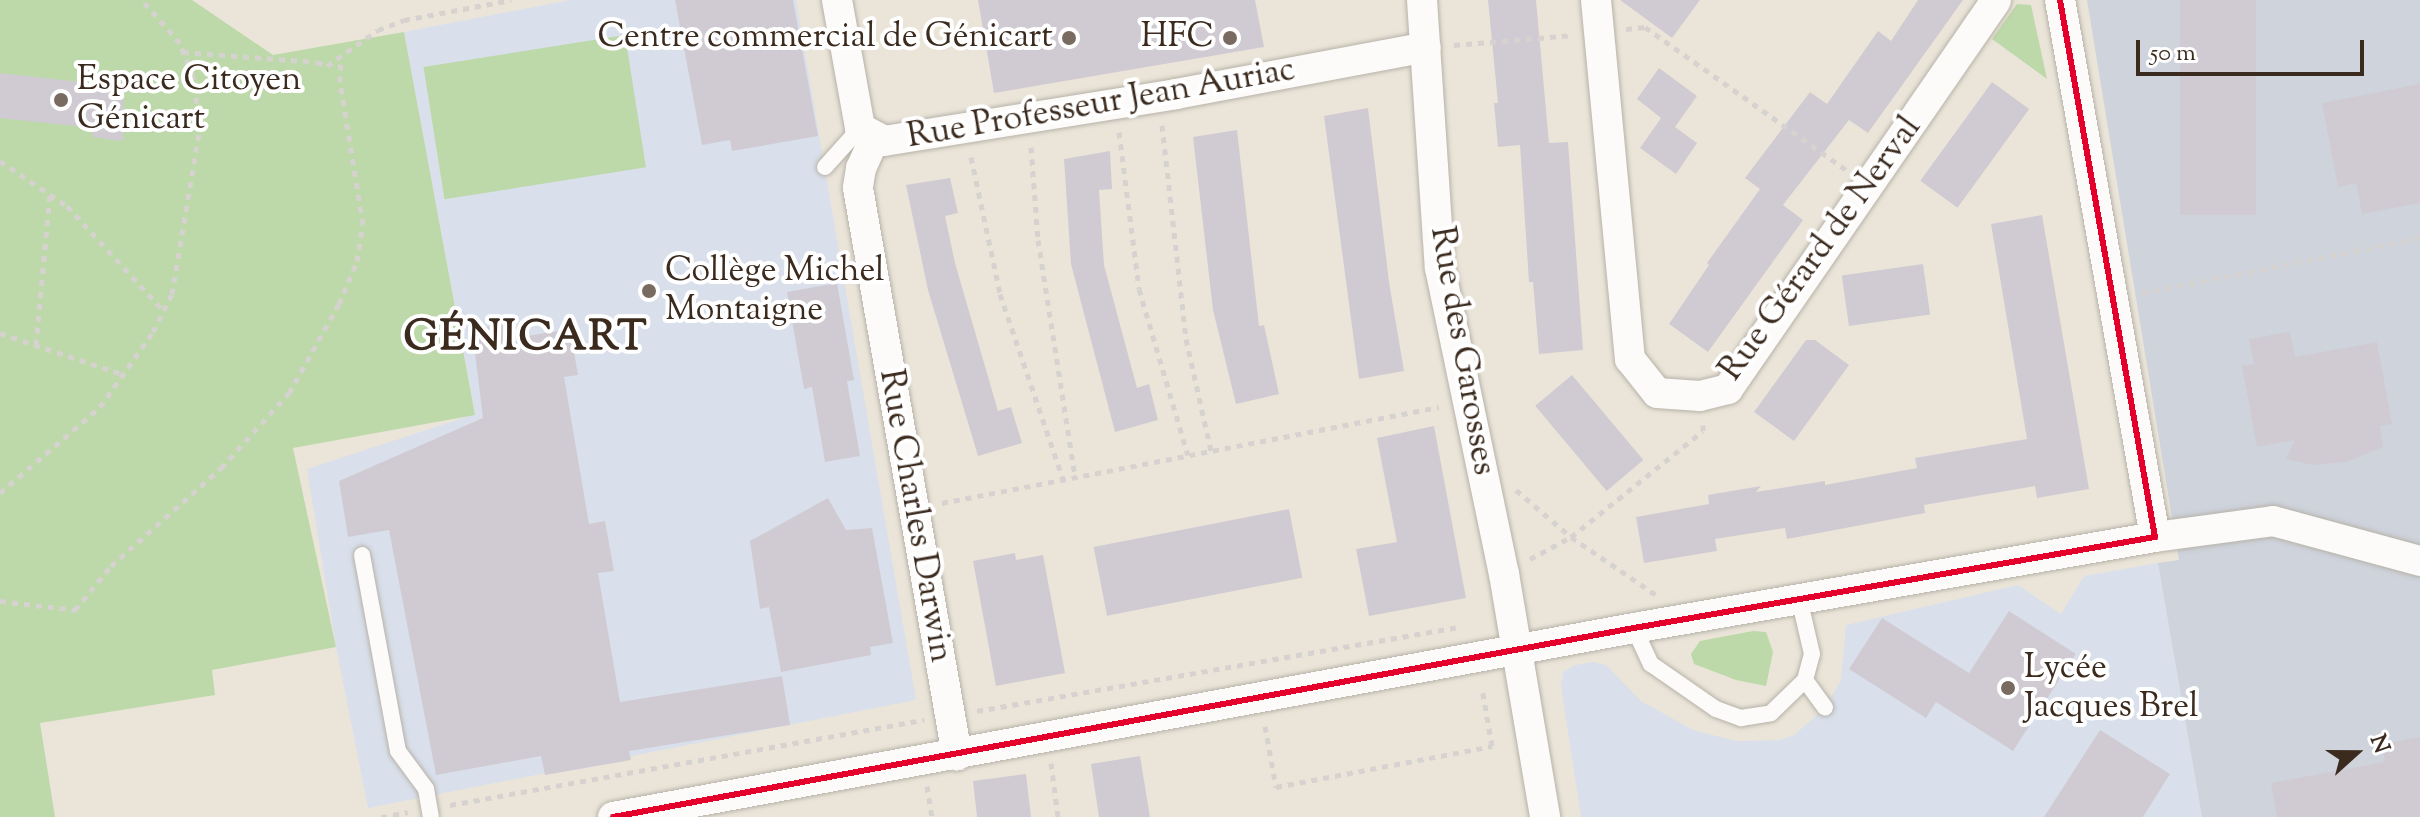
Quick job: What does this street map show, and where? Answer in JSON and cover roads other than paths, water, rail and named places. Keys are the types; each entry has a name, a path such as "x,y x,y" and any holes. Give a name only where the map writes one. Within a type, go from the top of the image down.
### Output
{"street":[{"name":"Rue Professeur Jean Auriac","path":"837,0 867,132 884,141 1159,96 1426,47"},
{"name":"Rue des Garosses","path":"1422,0 1440,268 1504,574 1545,817"},
{"name":"Rue Gérard de Nerval","path":"1596,0 1630,359 1657,393 1700,396 1728,389 1996,0"},
{"path":"2060,0 2110,299 2155,537"},
{"name":"Rue Charles Darwin","path":"867,132 858,188 957,755"},
{"path":"613,817 1799,598 2155,537 2273,521 2420,561"}],"lane":[{"path":"825,167 867,132"},
{"path":"362,555 398,751 426,789 431,817"},
{"path":"1634,628 1651,664 1716,709 1741,718 1771,713 1805,680 1812,654 1799,598"},
{"path":"1805,680 1825,708"}],"place":[{"name":"Centre commercial de Génicart","path":"1069,38"},
{"name":"HFC","path":"1230,38"},
{"name":"Espace Citoyen Génicart","path":"61,100"},
{"name":"Collège Michel Montaigne","path":"649,291"},
{"name":"Lycée Jacques Brel","path":"2008,688"}],"district":[{"name":"GÉNICART","path":"526,339"}]}
